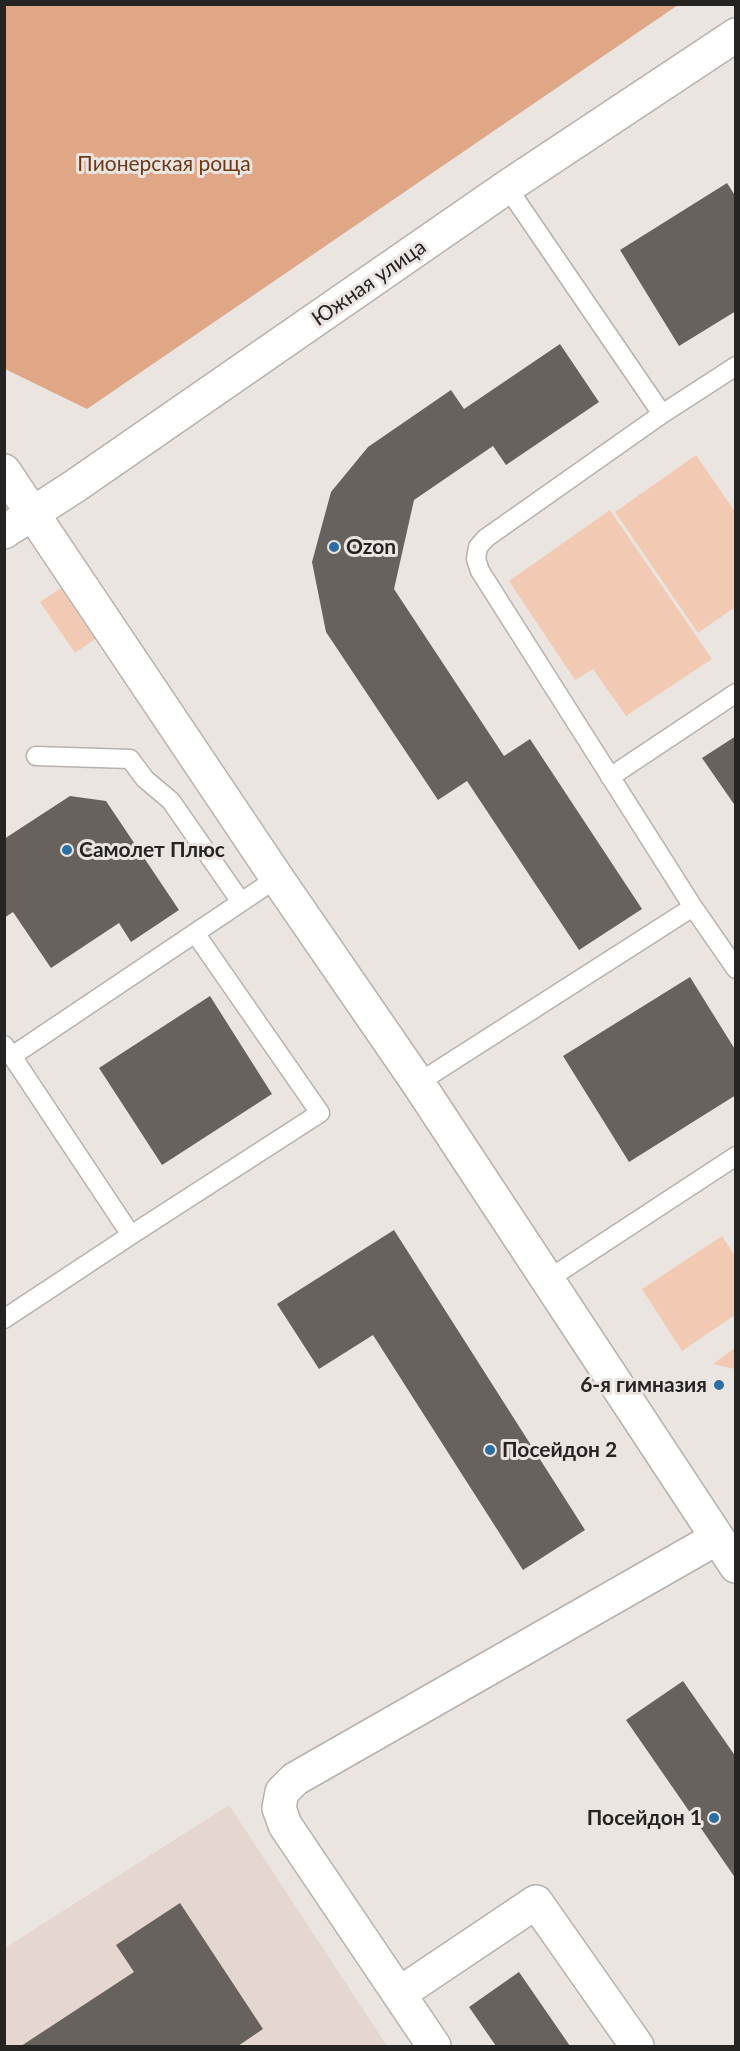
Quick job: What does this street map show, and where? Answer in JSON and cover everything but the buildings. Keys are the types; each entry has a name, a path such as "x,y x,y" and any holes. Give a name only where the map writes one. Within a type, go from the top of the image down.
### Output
{"street":[{"name":"Южная улица","path":"4,532 95,473 507,187 735,35"},
{"path":"4,471 277,878 418,1083 735,1566"},
{"path":"434,2046 285,1825 279,1808 282,1792 295,1779 717,1538"},
{"path":"399,1994 536,1902 637,2046"}],"lane":[{"path":"507,187 662,414"},
{"path":"735,366 662,414 486,538 478,547 476,559 480,571 610,777 735,969"},
{"path":"610,777 735,693"},
{"path":"36,756 130,759 145,779 171,801 241,902"},
{"path":"131,1235 8,1051 195,933 277,878"},
{"path":"418,1083 693,907"},
{"path":"4,1319 320,1113 195,933"},
{"path":"547,1280 735,1156"}],"shaded area":[{"path":"696,455 736,513 735,607 698,633 615,512"},
{"path":"610,510 712,659 626,716 593,669 575,680 509,581"},
{"path":"61,588 95,639 75,653 40,602"},
{"path":"722,1236 735,1256 735,1315 682,1351 642,1289"},
{"path":"735,1348 735,1369 713,1364"},
{"path":"229,1805 387,2046 5,2046 5,1948"}],"green space":[{"name":"Пионерская роща","path":"4,5 678,5 87,409 5,369"}],"place":[{"name":"Ozon","path":"334,547"},
{"name":"Самолет Плюс","path":"67,850"},
{"name":"6-я гимназия","path":"719,1385"},
{"name":"Посейдон 2","path":"490,1450"},
{"name":"Посейдон 1","path":"714,1818"}]}
